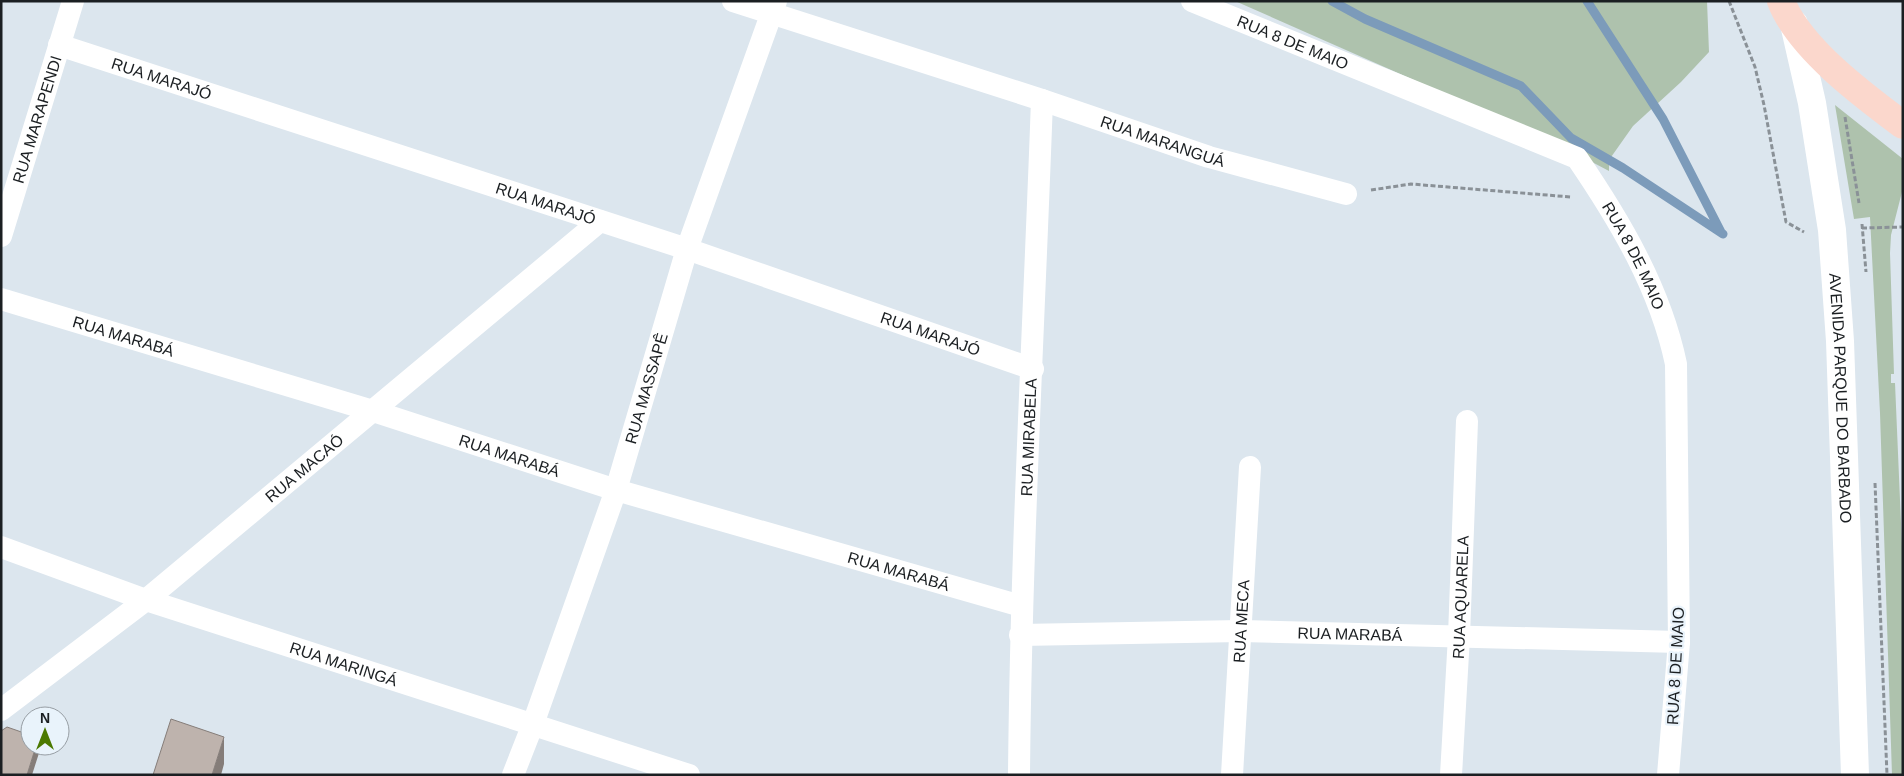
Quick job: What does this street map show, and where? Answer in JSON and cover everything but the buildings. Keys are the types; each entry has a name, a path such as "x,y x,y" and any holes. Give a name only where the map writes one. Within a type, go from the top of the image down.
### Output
{"main road":[{"path":"1788,12 1851,86 1903,125"},
{"name":"AVENIDA PARQUE DO BARBADO","path":"1788,12 1812,103 1832,230 1840,341 1855,775"}],"street":[{"name":"RUA MARAPENDI","path":"1,236 73,1"},
{"name":"RUA MARANGUÁ","path":"733,1 774,8 1209,157 1346,194"},
{"name":"RUA 8 DE MAIO","path":"1192,1 1577,158 1606,200 1659,302 1670,335 1676,364 1679,642 1668,775"},
{"name":"RUA MASSAPÊ","path":"513,775 616,490 687,249 774,8"},
{"name":"RUA MARAJÓ","path":"59,46 687,249 1033,369"},
{"name":"RUA MIRABELA","path":"1019,775 1020,635 1033,369 1042,100"},
{"name":"RUA MACAÓ","path":"1,710 146,600 600,221"},
{"name":"RUA MARABÁ","path":"1,299 372,411 616,490 1021,606"},
{"name":"RUA AQUARELA","path":"1451,775 1459,636 1466,421"},
{"name":"RUA MECA","path":"1232,775 1250,467"},
{"name":"RUA MARINGÁ","path":"1,547 146,600 689,775"},
{"name":"RUA MARABÁ","path":"1020,635 1241,631 1679,642"}],"path":[{"path":"1729,1 1757,76 1786,222 1802,232"},
{"path":"1346,194 1411,184 1606,200"}],"green space":[{"path":"1235,1 1707,1 1709,52 1681,82 1633,126 1609,160 1609,171 1554,142"},
{"path":"1835,105 1903,159 1903,188 1891,235 1890,253 1894,374 1891,374 1891,383 1895,383 1903,570 1903,775 1892,775 1880,413 1870,217 1854,219"}],"waterway":[{"path":"1332,1 1365,19 1521,86 1571,138 1623,168 1723,234"},
{"path":"1587,1 1663,119 1721,232"}]}
